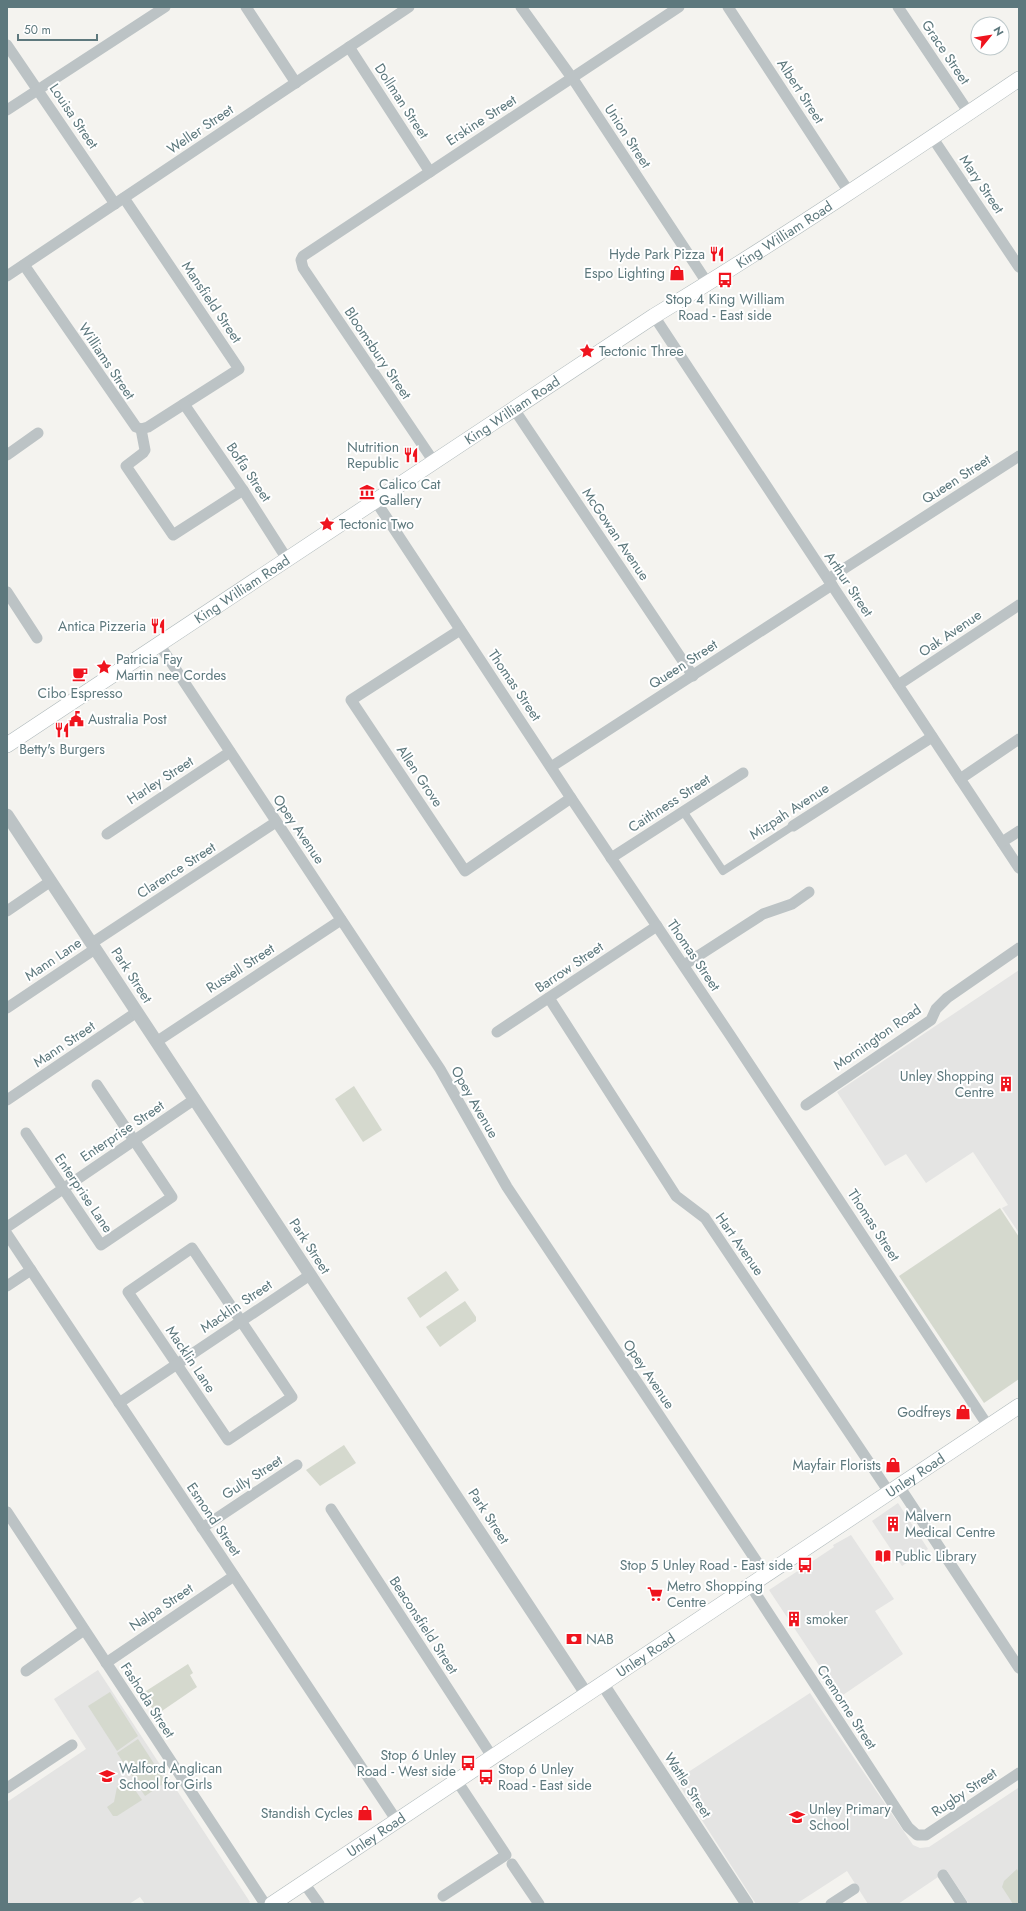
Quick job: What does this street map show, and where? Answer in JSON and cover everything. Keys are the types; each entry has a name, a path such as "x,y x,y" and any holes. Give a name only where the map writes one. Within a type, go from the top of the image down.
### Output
{"main road":[{"name":"King William Road","path":"7,745 654,316 708,284 1019,79"},
{"name":"Unley Road","path":"272,1904 1019,1406"}],"street":[{"path":"7,110 165,7"},
{"path":"246,7 296,83"},
{"name":"Union Street","path":"521,7 572,78 708,284"},
{"name":"Erskine Street","path":"301,260 308,251 679,7"},
{"name":"Albert Street","path":"728,7 849,192"},
{"name":"Grace Street","path":"898,7 969,113"},
{"name":"Weller Street","path":"7,276 349,48 405,8"},
{"name":"Louisa Street","path":"7,45 119,201"},
{"name":"Dollman Street","path":"349,48 430,172"},
{"name":"Mary Street","path":"932,137 1019,267"},
{"name":"Mansfield Street","path":"119,201 239,369 184,404"},
{"name":"Bloomsbury Street","path":"301,260 303,268 434,462"},
{"name":"Williams Street","path":"24,265 132,424 141,429"},
{"name":"Arthur Street","path":"654,316 1019,868"},
{"path":"184,404 148,427 141,429 145,450 126,466 173,535 243,490"},
{"name":"Boffa Street","path":"184,404 243,490 287,559"},
{"name":"McGowan Avenue","path":"514,409 692,676"},
{"path":"7,454 38,433"},
{"name":"Queen Street","path":"551,767 692,676 1019,456"},
{"name":"Thomas Street","path":"375,500 988,1426"},
{"path":"7,592 37,638"},
{"name":"Oak Avenue","path":"898,685 1019,605"},
{"name":"Allen Grove","path":"460,630 351,700 465,871 571,798"},
{"name":"Opey Avenue","path":"159,644 440,1070 507,1187 765,1574"},
{"name":"Mizpah Avenue","path":"683,811 723,871 932,737"},
{"path":"960,779 1019,739"},
{"name":"Harley Street","path":"107,834 230,752"},
{"name":"Caithness Street","path":"611,858 743,773"},
{"name":"Park Street","path":"7,815 587,1695"},
{"name":"Clarence Street","path":"94,946 276,822"},
{"path":"1002,842 1019,831"},
{"path":"7,911 51,881"},
{"path":"684,965 763,914 792,904 809,892"},
{"name":"Russell Street","path":"156,1042 341,920"},
{"name":"Barrow Street","path":"497,1032 657,926"},
{"name":"Mann Lane","path":"7,1008 94,946"},
{"name":"Mornington Road","path":"806,1105 932,1020 936,1008 947,998 1019,948"},
{"name":"Hart Avenue","path":"549,998 676,1196 705,1218 1019,1668"},
{"name":"Mann Street","path":"7,1100 137,1012"},
{"name":"Enterprise Lane","path":"26,1133 101,1245 172,1198 97,1085"},
{"name":"Enterprise Street","path":"7,1227 195,1099"},
{"name":"Esmond Street","path":"7,1234 397,1821"},
{"name":"Macklin Lane","path":"192,1248 241,1321 292,1397 228,1440 128,1292 192,1248"},
{"path":"7,1286 31,1270"},
{"name":"Macklin Street","path":"119,1403 310,1275"},
{"name":"Gully Street","path":"202,1528 297,1465"},
{"name":"Beaconsfield Street","path":"330,1509 492,1758"},
{"name":"Fashoda Street","path":"7,1512 265,1904"},
{"name":"Nalpa Street","path":"106,1662 234,1576"},
{"name":"Cremorne Street","path":"750,1585 908,1827 917,1835 926,1835"},
{"path":"26,1671 84,1630"},
{"name":"Wattle Street","path":"602,1683 747,1904"},
{"path":"7,1788 72,1745"},
{"name":"Rugby Street","path":"926,1835 1019,1773"},
{"path":"457,1781 539,1904"},
{"path":"443,1896 509,1859"},
{"path":"943,1875 962,1904"},
{"path":"304,1883 318,1904"},
{"path":"831,1904 854,1889"}],"shaded area":[{"name":"Unley Shopping Centre","path":"1019,970 1019,1233 1002,1208 1008,1205 973,1152 926,1183 906,1154 885,1166 837,1092"},
{"path":"354,1086 382,1130 363,1142 335,1099"},
{"path":"1000,1208 1019,1237 1019,1379 984,1403 899,1276"},
{"path":"446,1271 459,1290 420,1318 407,1298"},
{"path":"465,1301 476,1317 476,1321 440,1347 426,1327"},
{"path":"344,1445 356,1463 320,1486 306,1470"},
{"path":"898,1503 928,1549 902,1566 872,1521"},
{"path":"851,1535 894,1599 875,1611 903,1654 840,1697 769,1590 834,1547 833,1545"},
{"path":"188,1664 193,1673 190,1675 197,1687 156,1715 143,1693"},
{"name":"Walford Anglican School for Girls","path":"98,1670 250,1902 248,1904 145,1904 140,1897 129,1904 7,1904 7,1802 86,1749 54,1699"},
{"path":"110,1692 138,1736 117,1751 88,1706"},
{"name":"Unley Primary School","path":"810,1693 913,1845 920,1848 929,1847 1018,1788 1019,1904 969,1904 947,1871 898,1904 868,1904 847,1871 796,1904 756,1904 676,1780"},
{"path":"138,1739 166,1782 145,1796 117,1753"},
{"path":"128,1780 142,1800 117,1816 113,1816 107,1807 114,1802 117,1787"},
{"path":"1017,1869 1019,1873 1019,1904 1013,1904 1002,1887 1004,1881"}],"place":[{"name":"Hyde Park Pizza","path":"717,254"},
{"name":"Espo Lighting","path":"677,273"},
{"name":"Stop 4 King William Road - East side","path":"725,280"},
{"name":"Tectonic Three","path":"587,351"},
{"name":"Nutrition Republic","path":"411,455"},
{"name":"Calico Cat Gallery","path":"367,492"},
{"name":"Tectonic Two","path":"327,524"},
{"name":"Antica Pizzeria","path":"158,626"},
{"name":"Patricia Fay Martin nee Cordes","path":"104,667"},
{"name":"Cibo Espresso","path":"80,674"},
{"name":"Australia Post","path":"76,719"},
{"name":"Betty's Burgers","path":"62,730"},
{"name":"Unley Shopping Centre","path":"1006,1084"},
{"name":"Godfreys","path":"963,1412"},
{"name":"Mayfair Florists","path":"893,1465"},
{"name":"Malvern Medical Centre","path":"893,1524"},
{"name":"Public Library","path":"883,1556"},
{"name":"Stop 5 Unley Road - East side","path":"805,1565"},
{"name":"Metro Shopping Centre","path":"655,1594"},
{"name":"smoker","path":"794,1619"},
{"name":"NAB","path":"574,1639"},
{"name":"Stop 6 Unley Road - West side","path":"468,1763"},
{"name":"Walford Anglican School for Girls","path":"107,1776"},
{"name":"Stop 6 Unley Road - East side","path":"486,1777"},
{"name":"Standish Cycles","path":"365,1813"},
{"name":"Unley Primary School","path":"797,1817"}]}
